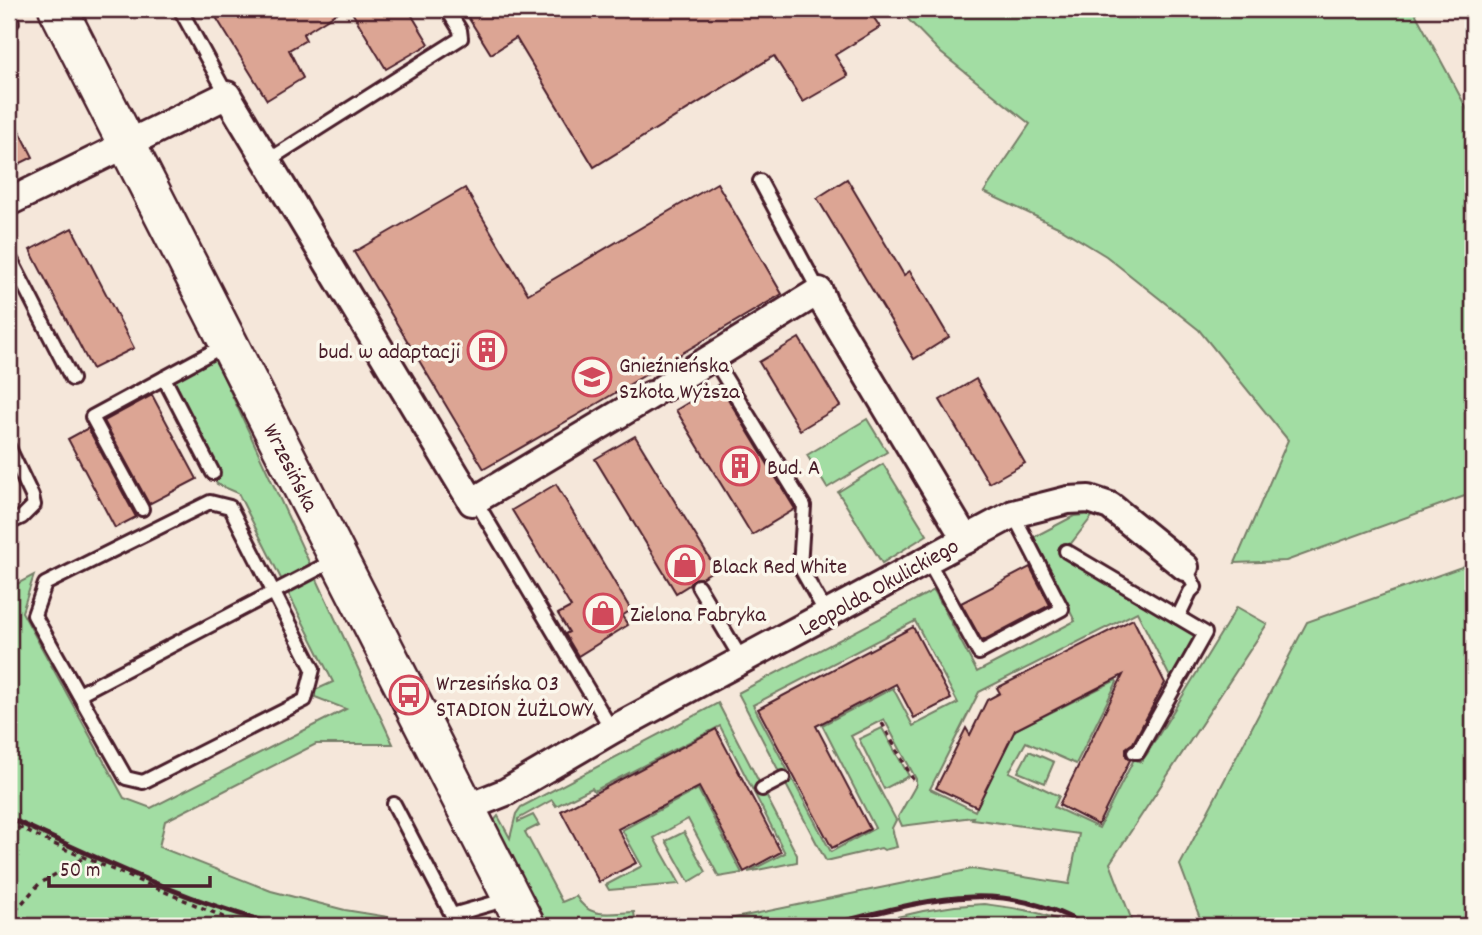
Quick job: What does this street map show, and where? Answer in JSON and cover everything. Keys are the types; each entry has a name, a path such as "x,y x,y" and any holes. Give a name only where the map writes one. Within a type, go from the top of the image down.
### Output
{"street":[{"name":"Wrzesińska","path":"58,9 519,912"},
{"path":"9,202 227,95 472,502 713,358 819,291"},
{"name":"Leopolda Okulickiego","path":"466,808 506,792 612,730 966,540 819,291"},
{"path":"966,540 1013,514 1068,500 1089,499 1110,506 1185,566"}],"lane":[{"path":"180,9 227,95"},
{"path":"267,161 461,38 460,30 447,9"},
{"name":"Leopolda Okulickiego","path":"760,181 819,291"},
{"path":"9,256 72,379"},
{"path":"142,509 92,417 229,343"},
{"path":"713,358 804,506 800,567 827,615"},
{"path":"164,378 213,472"},
{"path":"9,448 34,505 22,517 9,523"},
{"path":"475,500 612,730"},
{"path":"210,502 230,507 313,669 305,700 143,782 126,778 79,694 34,615 46,584 210,502"},
{"path":"928,561 979,653 1062,609 1013,514"},
{"path":"1066,551 1205,633 1138,752 1133,752"},
{"path":"79,694 338,558"},
{"path":"1178,617 1195,587 1185,566"},
{"path":"698,586 742,660"},
{"path":"762,789 783,778"},
{"path":"394,804 452,915 519,912"}],"path":[{"path":"882,723 916,785"},
{"path":"9,823 245,926"},
{"path":"9,918 39,884 85,857"}],"green space":[{"path":"898,9 1413,9 1473,120 1473,493 1286,561 1235,563 1288,440 1199,330 1106,256 1060,228 984,192 1030,124 941,53"},
{"path":"212,352 393,744 316,744 165,821 159,847 271,891 345,910 443,926 9,926 9,588 34,575 22,612 124,798 151,808 346,709 315,697 313,691 333,682 238,493 217,484 164,378"},
{"path":"867,419 887,452 827,488 807,455"},
{"path":"883,464 927,535 882,563 838,492"},
{"path":"1094,514 1066,550 1200,630 1171,679 1137,612 979,692 930,789 975,811 1015,730 1116,680 1076,764 1026,742 1009,772 1059,796 1054,807 1099,828 1134,759 1141,762 1147,754 1237,607 1267,624 1110,863 1134,926 1086,926 1049,909 1021,901 961,897 898,907 824,926 696,926 972,869 1069,884 1079,834 972,819 973,817 902,826 898,817 916,785 916,779 884,719 851,736 896,820 892,828 897,847 884,850 881,848 826,861 738,693 934,590 977,672 1075,621 1032,538 1074,516","holes":["915,621 958,703 913,726 893,688 822,725 875,828 831,852 753,705"]},
{"path":"1473,563 1473,926 1203,926 1180,865 1307,622"},
{"path":"718,703 797,855 797,862 748,872 785,853 720,726 594,791 592,788 556,806 552,800 518,819 518,822 533,815 539,825 525,832 562,902 576,896 581,904 594,912 634,912 636,926 545,926 493,827 494,821 498,816 510,838 516,814 521,807"},
{"path":"882,728 909,776 884,789 859,739"},
{"path":"1029,751 1054,762 1045,783 1018,772"},
{"path":"698,789 742,873 719,877 688,819 654,838 680,884 609,890 606,885 642,866 622,830"},
{"path":"684,832 706,872 689,882 666,841"},
{"path":"984,904 1039,914 1070,926 858,926 923,911"}],"building":[{"path":"211,9 343,9 303,34 306,40 289,50 303,78 267,100"},
{"path":"350,9 408,9 429,44 386,69"},
{"path":"463,9 868,9 880,27 835,55 848,76 803,102 774,56 594,167 516,38 491,54"},
{"path":"9,110 33,157 9,169"},
{"path":"847,179 904,275 910,271 949,337 914,359 817,198"},
{"path":"717,183 782,294 484,469 354,252 465,188 528,294"},
{"path":"72,228 134,348 92,369 30,250"},
{"path":"799,338 840,406 800,430 759,362"},
{"path":"976,379 1025,463 989,483 940,400"},
{"name":"Bud. A","path":"719,384 795,509 752,535 676,410"},
{"path":"152,395 197,479 149,504 104,421"},
{"path":"88,428 136,517 115,528 68,439"},
{"path":"635,436 716,569 701,578 693,579 676,593 595,459"},
{"path":"556,484 631,610 622,616 628,625 578,656 565,634 569,632 558,614 571,607 512,510"},
{"path":"1030,567 1050,605 982,641 961,603"},
{"path":"1133,619 1165,683 1133,743 1126,748 1126,756 1130,760 1098,825 1059,805 1123,675 1015,730 977,807 936,788 966,728 970,735 987,700 1000,693 997,688"},
{"path":"913,627 951,699 914,718 896,684 816,726 870,829 832,848 758,709"},
{"path":"716,729 781,852 744,872 699,787 618,829 636,863 599,882 561,811"}],"railway":[{"path":"9,818 177,892 282,926"},
{"path":"824,926 924,902 988,897 1020,901 1053,910 1086,926"}],"place":[{"name":"bud. w adaptacji","path":"487,350"},
{"name":"Gnieźnieńska Szkoła Wyższa","path":"592,377"},
{"name":"Bud. A","path":"740,466"},
{"name":"Black Red White","path":"685,565"},
{"name":"Zielona Fabryka","path":"603,613"},
{"name":"Wrzesińska 03 STADION ŻUŻLOWY","path":"409,695"}]}
